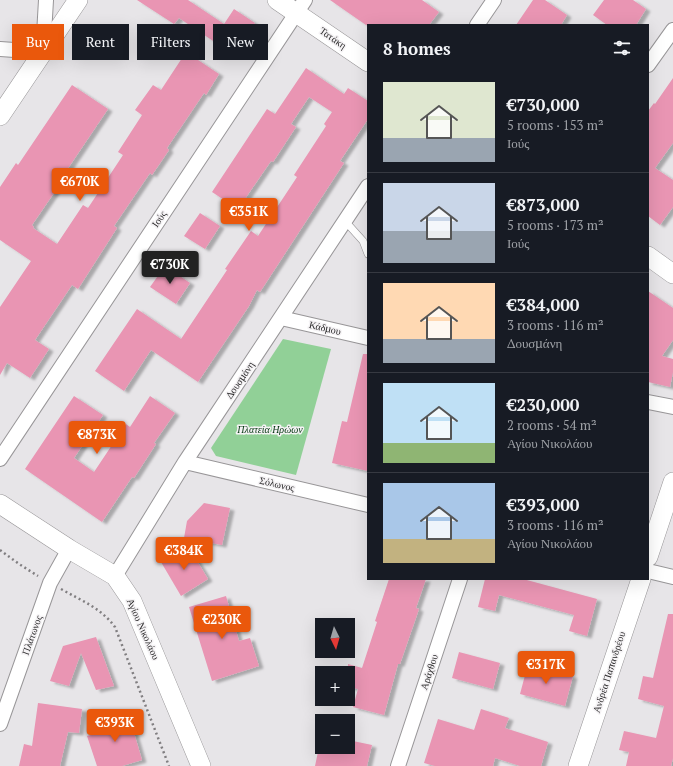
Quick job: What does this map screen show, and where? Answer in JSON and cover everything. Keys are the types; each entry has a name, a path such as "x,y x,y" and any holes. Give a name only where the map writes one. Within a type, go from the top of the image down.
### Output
{"street":[{"path":"45,24 46,0"},
{"path":"62,24 78,0"},
{"name":"Τατάκη","path":"278,0 301,6 367,61"},
{"path":"478,24 494,0"},
{"name":"Ιούς","path":"0,459 301,6"},
{"path":"649,64 673,30"},
{"path":"0,49 12,50"},
{"path":"0,116 38,60"},
{"name":"Δουσμάνη","path":"115,576 185,462 367,188"},
{"path":"649,257 673,274"},
{"name":"Κάδμου","path":"281,318 367,338"},
{"path":"649,402 673,407"},
{"name":"Σόλωνος","path":"185,462 367,505"},
{"path":"649,554 673,482"},
{"name":"Αγίου Νικολάου","path":"0,504 69,549 115,576 132,600 201,766"},
{"name":"Πλάτωνος","path":"0,724 50,583 69,549"},
{"path":"649,571 673,577"},
{"name":"Αράχθου","path":"398,766 460,580"},
{"name":"Ανδρέα Παπανδρέου","path":"578,766 640,580"}],"lane":[{"path":"345,221 363,241 367,251"}],"path":[{"path":"0,550 19,564 97,609 107,617 115,628 169,766"}],"green space":[{"name":"Πλατεία Ηρώων","path":"283,339 331,349 296,475 216,456 211,448"}],"building":[{"path":"137,0 188,0 224,24 213,24 213,41 205,35 205,24 188,24 179,18 174,24"},
{"path":"330,0 422,0 439,12 430,24 366,25"},
{"path":"533,0 545,0 567,15 562,24 517,24"},
{"path":"604,0 633,0 646,9 637,24 606,24 593,15"},
{"path":"234,9 254,24 224,24"},
{"path":"181,60 198,60 219,74 206,95 204,93 167,148 169,150 152,175 150,173 114,226 117,228 78,289 72,285 35,340 49,349 30,378 7,363 0,375 0,307 31,261 0,240 0,187 16,163 18,165 72,85 108,109 54,189 56,190 32,225 34,227 33,228 57,244 83,205 88,208 123,155 118,152 142,115 135,110 153,85 161,90"},
{"path":"306,68 344,94 348,88 367,100 367,120 340,161 344,163 260,292 257,290 249,306 198,382 151,350 124,391 95,371 137,309 181,339 251,231 258,236 297,177 294,175 326,126 324,124 332,112 309,97 291,124 296,127 273,162 271,161 238,209 212,192 267,109 275,114"},
{"path":"673,78 673,143 655,168 673,180 673,207 660,225 649,217 649,110 654,103 655,104"},
{"path":"200,213 220,226 205,249 184,236"},
{"path":"165,266 190,283 176,304 150,287"},
{"path":"649,292 673,308 673,340 662,356 673,359 673,372 670,387 649,382"},
{"path":"363,354 367,354 367,471 332,463 342,421 347,422"},
{"path":"74,396 103,415 74,458 94,472 126,424 130,427 150,396 175,413 154,443 156,444 134,478 132,477 102,522 25,469"},
{"path":"204,503 230,508 222,545 184,538 187,521"},
{"path":"188,546 208,579 181,596 161,562"},
{"path":"389,580 426,580 416,608 419,609 400,664 398,664 384,715 353,707 355,706 358,689 355,688 355,666 362,668 377,622 375,621"},
{"path":"485,580 527,580 597,599 587,636 569,631 574,615 499,595 495,611 478,607"},
{"path":"226,596 239,641 250,638 259,666 212,681 189,607"},
{"path":"668,614 673,614 673,758 671,766 626,766 629,752 619,750 624,731 656,738 664,706 638,699 643,676 653,678"},
{"path":"96,637 114,686 96,690 81,653 69,686 50,681 63,646"},
{"path":"459,652 500,663 493,689 452,678"},
{"path":"528,664 573,676 565,706 520,694"},
{"path":"38,703 82,709 79,733 68,732 60,766 19,766 24,744 32,746"},
{"path":"481,709 509,718 505,728 548,742 541,766 520,766 495,758 493,766 435,766 424,763 438,719 474,730"},
{"path":"116,714 129,716 142,760 122,766 97,766 87,736 107,730 103,718"},
{"path":"355,741 372,745 367,766 315,766 318,754 355,754"}]}
